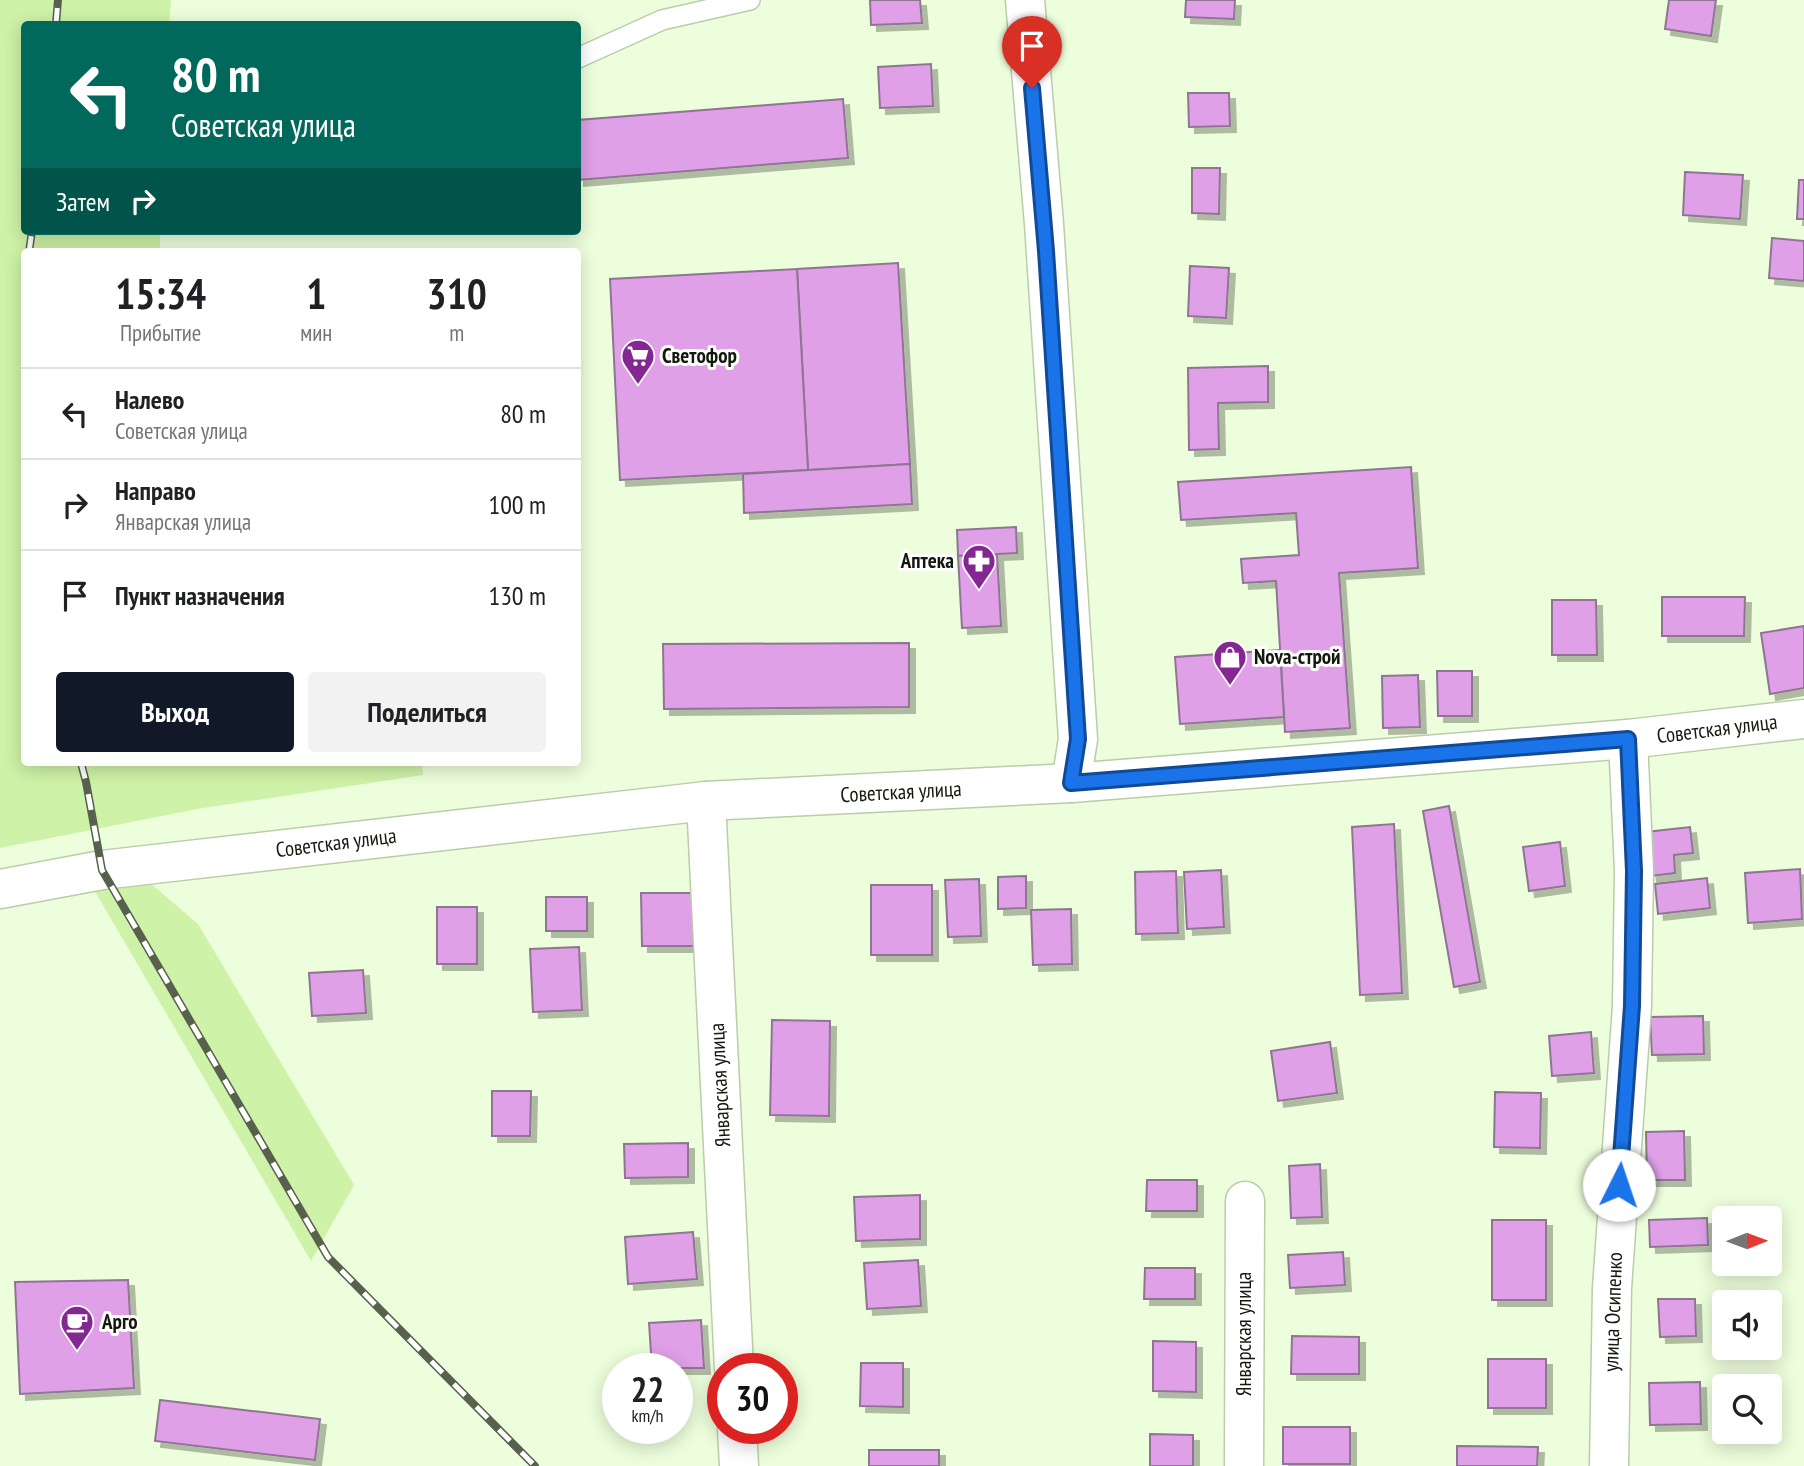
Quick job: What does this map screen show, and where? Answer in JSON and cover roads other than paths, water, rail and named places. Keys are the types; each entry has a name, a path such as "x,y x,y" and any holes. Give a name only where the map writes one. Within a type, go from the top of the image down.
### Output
{"street":[{"path":"1025,0 1045,238 1078,739 1071,783"},
{"name":"Советская улица","path":"0,889 102,870 706,801 1071,783 1628,739 1804,719"},
{"name":"улица Осипенко","path":"1609,1466 1612,1288 1632,1006 1634,871 1628,739"},
{"name":"Январская улица","path":"706,801 733,1353"},
{"name":"Январская улица","path":"1244,1466 1245,1201"},
{"path":"738,1444 739,1466"}],"lane":[{"path":"581,57 662,20 750,0"}],"railway":[{"path":"56,21 58,0"},
{"path":"30,248 31,235"},
{"path":"82,766 102,870 328,1257 535,1466"}],"place":[{"name":"Светофор","path":"638,386"},
{"name":"Аптека","path":"979,591"},
{"name":"Nova-строй","path":"1230,687"},
{"name":"Арго","path":"77,1352"}]}
